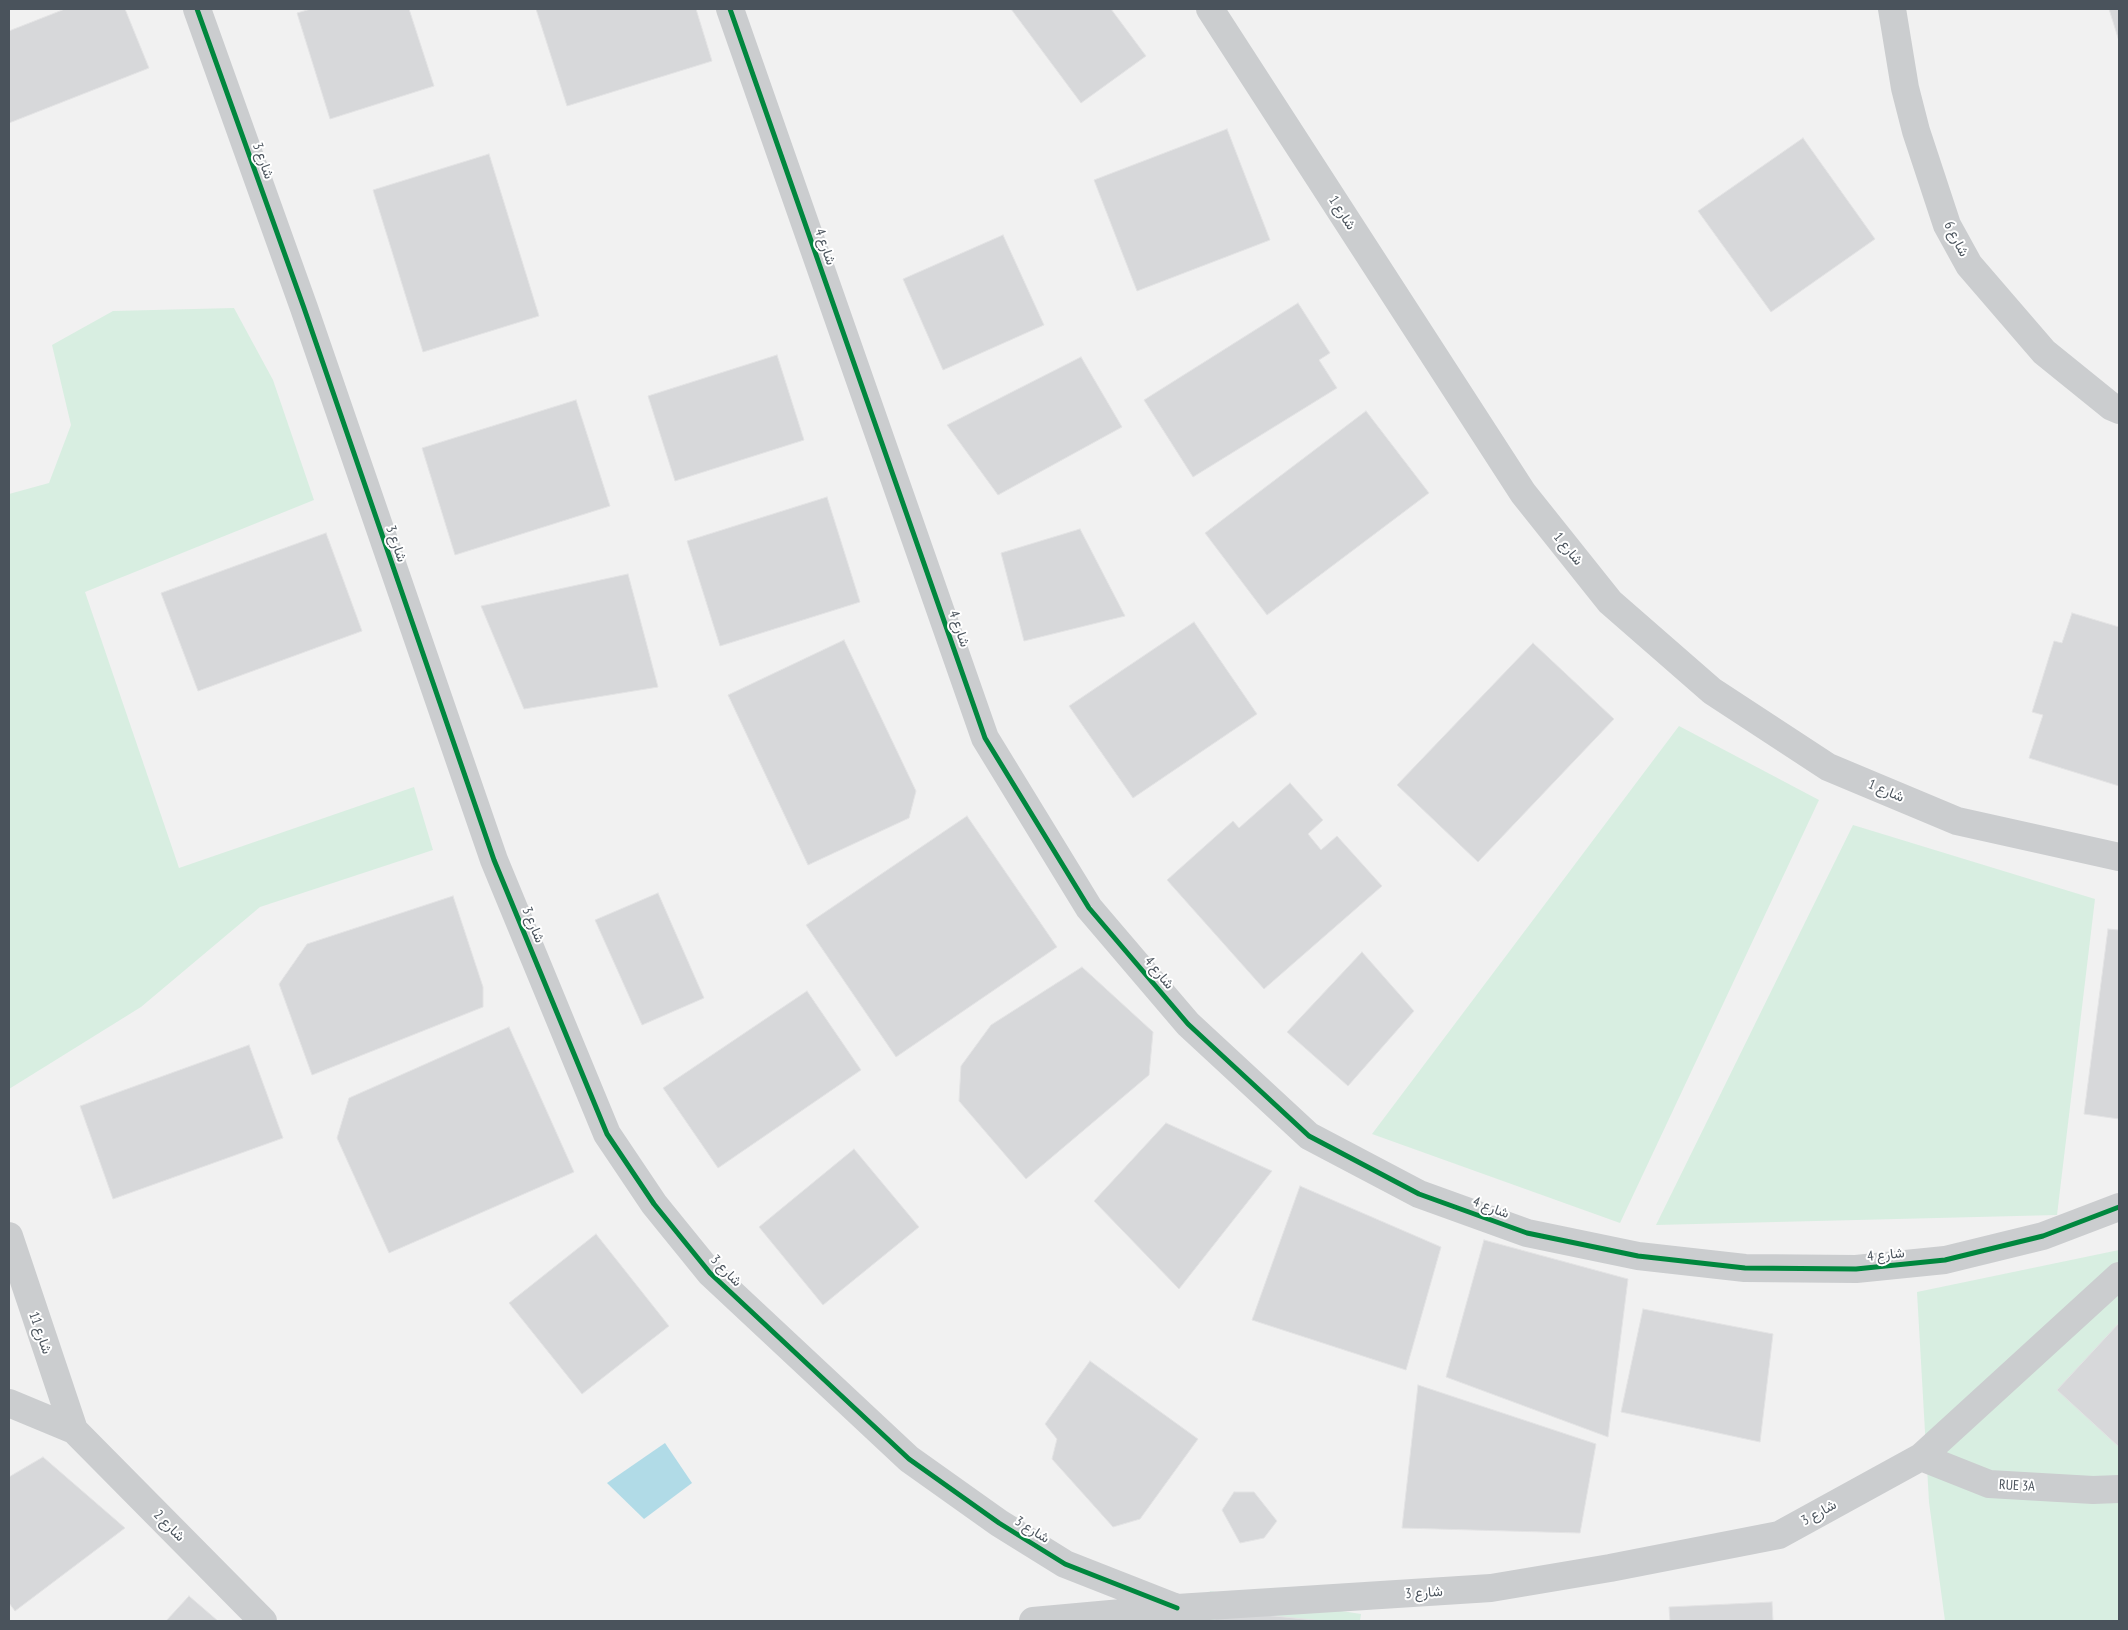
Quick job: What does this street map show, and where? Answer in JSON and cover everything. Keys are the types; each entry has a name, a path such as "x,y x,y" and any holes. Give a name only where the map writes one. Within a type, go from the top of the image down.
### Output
{"street":[{"name":"شارع 3","path":"197,9 304,308 494,860 607,1134 654,1204 710,1273 909,1459 999,1523 1065,1564 1177,1608 1491,1588 1610,1568 1779,1535 1921,1457 2119,1276"},
{"name":"شارع 4","path":"730,9 985,738 1089,908 1188,1024 1309,1136 1419,1194 1527,1234 1638,1256 1745,1268 1856,1269 1945,1260 2042,1236 2119,1207"},
{"name":"شارع 1","path":"1210,9 1523,493 1610,602 1712,691 1828,767 1957,822 2119,857"},
{"name":"شارع 6","path":"1892,9 1905,88 1916,131 1947,225 1969,265 2044,352 2119,410"},
{"name":"شارع 11","path":"9,1236 74,1430"},
{"path":"9,1403 74,1430"},
{"name":"شارع 2","path":"74,1430 263,1621"},
{"name":"RUE 3A","path":"1921,1457 1989,1484 2093,1490 2119,1489"},
{"path":"1033,1621 1177,1608"}],"green space":[{"path":"234,308 273,380 314,500 85,592 179,868 414,787 433,850 260,907 141,1007 9,1089 9,494 49,483 71,425 52,345 113,311"},
{"path":"1679,726 1819,800 1620,1223 1372,1134"},
{"path":"1853,825 2095,899 2057,1215 1656,1225"},
{"path":"2119,1250 2119,1373 2099,1413 2119,1415 2119,1621 1945,1621 1929,1502 1917,1292"},
{"path":"1210,1591 1361,1614 1360,1621 1201,1621"}],"water":[{"path":"665,1443 692,1483 644,1519 607,1483"}],"building":[{"path":"65,9 125,9 149,68 9,123 9,31"},
{"path":"311,9 409,9 434,86 330,119 297,13"},
{"path":"536,9 696,9 712,61 567,106"},
{"path":"1011,9 1111,9 1146,56 1081,103"},
{"path":"2109,9 2119,9 2119,41"},
{"path":"1227,129 1270,240 1137,291 1094,180"},
{"path":"1803,138 1875,239 1771,312 1698,211"},
{"path":"489,154 539,316 423,352 373,190"},
{"path":"1003,235 1044,325 943,370 903,279"},
{"path":"1298,303 1330,353 1319,360 1337,388 1193,477 1144,400"},
{"path":"777,355 804,440 675,481 648,396"},
{"path":"1081,357 1122,427 998,495 947,425"},
{"path":"576,400 610,506 455,555 422,448"},
{"path":"1366,411 1429,493 1267,615 1205,533"},
{"path":"827,497 860,602 720,646 687,541"},
{"path":"1080,529 1125,616 1024,641 1001,553"},
{"path":"326,533 362,631 198,691 161,593"},
{"path":"628,574 658,687 524,709 481,606"},
{"path":"2072,613 2119,627 2119,786 2029,758 2043,715 2032,712 2054,641 2062,643"},
{"path":"1194,622 1257,714 1133,798 1069,706"},
{"path":"844,640 916,791 909,818 808,865 728,695"},
{"path":"1533,643 1614,719 1478,862 1397,785"},
{"path":"1290,783 1323,820 1308,834 1321,850 1337,836 1382,886 1264,989 1167,880 1233,821 1239,828"},
{"path":"967,816 1057,947 896,1057 806,925"},
{"path":"658,893 704,998 642,1025 595,920"},
{"path":"453,896 483,987 483,1007 312,1075 279,984 307,944"},
{"path":"2108,929 2119,930 2119,1119 2084,1114"},
{"path":"1362,952 1414,1011 1348,1086 1287,1032"},
{"path":"1082,967 1153,1032 1149,1075 1026,1179 959,1101 961,1066 991,1025"},
{"path":"807,991 861,1070 718,1168 663,1088"},
{"path":"509,1027 574,1172 389,1253 337,1138 349,1098"},
{"path":"249,1045 283,1138 113,1199 80,1106"},
{"path":"1166,1123 1272,1171 1179,1289 1094,1201"},
{"path":"854,1149 919,1227 823,1305 759,1227"},
{"path":"1300,1186 1441,1247 1406,1370 1252,1320"},
{"path":"596,1234 669,1326 582,1394 509,1303"},
{"path":"1484,1240 1628,1279 1608,1437 1446,1377"},
{"path":"1643,1309 1773,1334 1760,1442 1621,1412"},
{"path":"2119,1323 2119,1447 2057,1390"},
{"path":"1090,1361 1198,1439 1140,1519 1113,1527 1052,1459 1057,1439 1045,1424"},
{"path":"1418,1385 1596,1444 1580,1533 1402,1528"},
{"path":"43,1457 125,1528 15,1611 9,1603 9,1477"},
{"path":"1234,1492 1254,1492 1277,1521 1264,1538 1240,1543 1222,1510"},
{"path":"189,1596 218,1621 166,1621"},
{"path":"1772,1602 1773,1621 1670,1621 1669,1607"},
{"path":"1216,1610 1323,1621 1215,1621"}],"cycle path":[{"path":"197,9 304,308 494,860 607,1134 654,1204 710,1273 909,1459 999,1523 1065,1564 1177,1608"},
{"path":"730,9 985,738 1089,908 1188,1024 1309,1136 1419,1194 1527,1233 1638,1256 1745,1268 1856,1269 1945,1260 2043,1236 2119,1207"}]}
